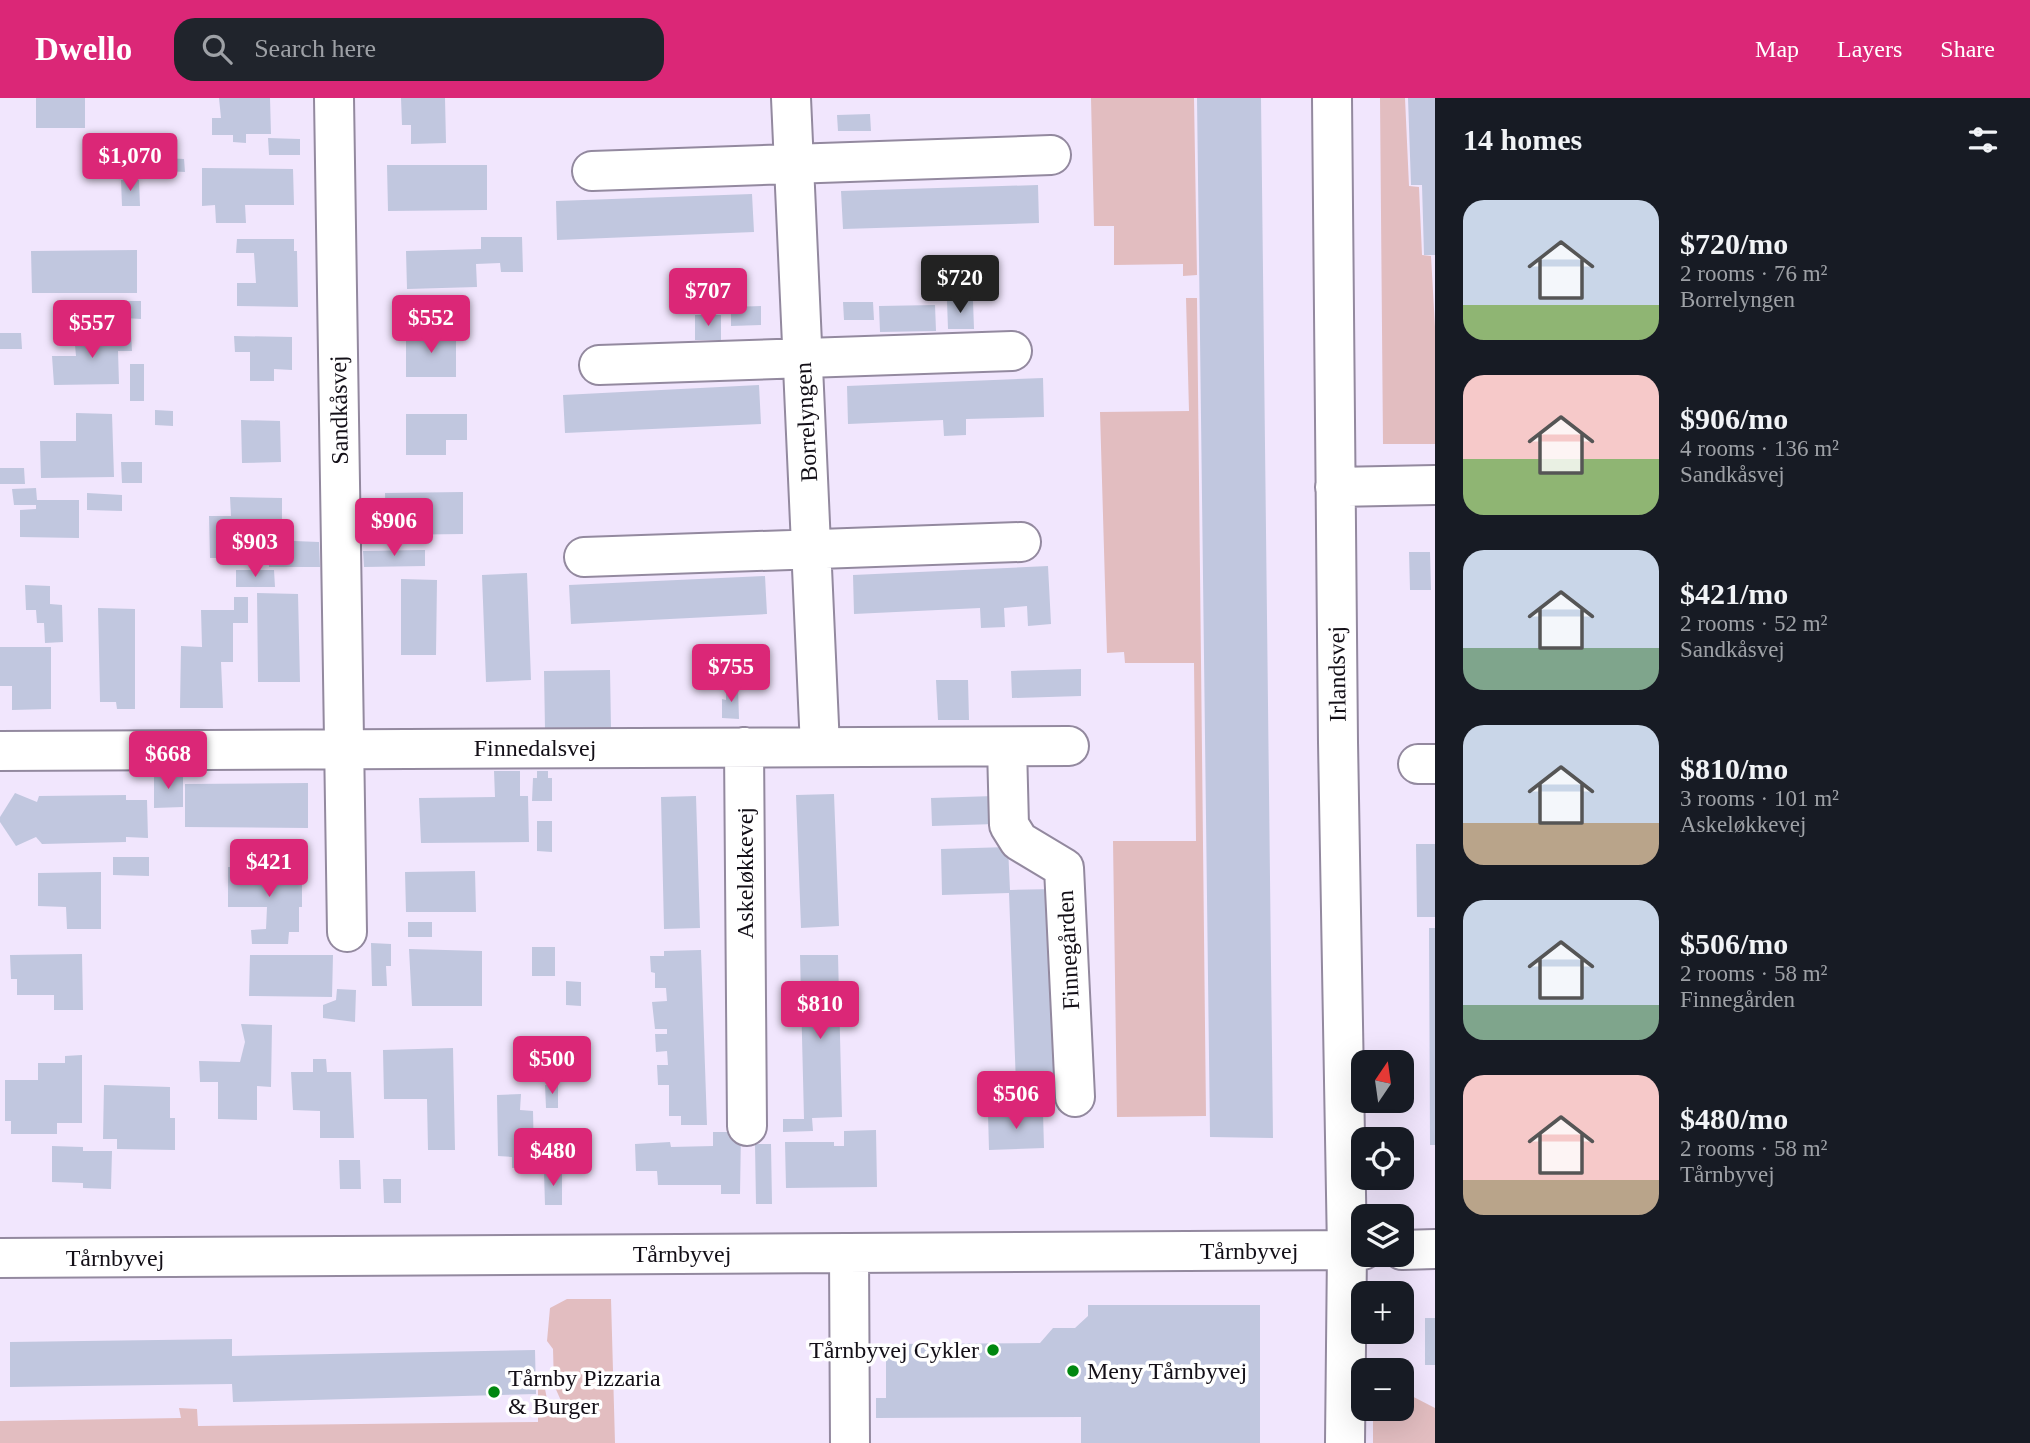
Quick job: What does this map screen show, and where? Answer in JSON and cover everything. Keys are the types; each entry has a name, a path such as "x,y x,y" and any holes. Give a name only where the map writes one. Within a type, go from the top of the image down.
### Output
{"street":[{"name":"Sandkåsvej","path":"334,98 347,932"},
{"name":"Borrelyngen","path":"791,98 820,747"},
{"name":"Irlandsvej","path":"1332,98 1335,487 1354,1204"},
{"path":"592,171 1051,155"},
{"path":"599,365 1012,351"},
{"path":"1335,487 1435,485"},
{"path":"584,556 1021,542"},
{"name":"Finnedalsvej","path":"0,751 1069,746"},
{"name":"Askeløkkevej","path":"744,747 747,1126"},
{"name":"Finnegården","path":"1007,747 1009,825 1019,841 1064,868 1075,1097"},
{"path":"1414,1250 1435,1249"},
{"name":"Tårnbyvej","path":"0,1258 1351,1250"},
{"path":"849,1253 850,1443"},
{"name":"Irlandsvej","path":"1345,1443 1354,1267"}],"shaded area":[{"path":"1091,98 1194,98 1197,275 1183,276 1183,264 1114,265 1114,226 1094,226"},
{"path":"1380,98 1405,98 1409,186 1419,187 1422,255 1431,256 1435,327 1435,444 1383,444"},
{"path":"1186,298 1197,298 1206,1116 1117,1117 1113,841 1196,841 1194,663 1125,663 1124,652 1107,653 1100,412 1189,411"},
{"path":"567,1299 611,1299 615,1443 0,1443 0,1421 181,1418 179,1408 197,1409 198,1426 538,1422 538,1384 544,1384 547,1399 555,1412 562,1403 554,1385 553,1349 547,1341 550,1308"},
{"path":"1414,1397 1435,1408 1435,1443 1373,1443 1373,1421 1414,1421"}],"building":[{"path":"36,98 85,98 85,128 36,128"},
{"path":"219,98 270,98 271,134 246,134 246,143 233,142 233,135 212,135 212,118 221,118"},
{"path":"401,98 445,98 446,143 411,144 411,125 402,125"},
{"path":"1197,98 1261,98 1273,1138 1210,1137"},
{"path":"1408,98 1435,98 1435,255 1424,255 1422,185 1411,185"},
{"path":"870,114 871,131 838,131 837,115"},
{"path":"268,138 300,139 300,155 269,155"},
{"path":"164,158 184,159 185,172 165,171"},
{"path":"387,165 487,165 487,210 388,211"},
{"path":"202,168 293,169 294,205 245,205 246,223 216,223 215,205 202,206"},
{"path":"121,180 139,180 140,206 122,206"},
{"path":"1038,185 1039,223 843,229 841,191"},
{"path":"752,194 754,232 557,240 556,201"},
{"path":"481,237 522,237 523,272 501,272 500,263 476,264 477,287 407,289 406,251 481,249"},
{"path":"237,239 294,239 294,251 297,251 298,307 237,306 237,283 256,283 254,253 236,253"},
{"path":"137,250 137,293 32,293 31,251"},
{"path":"125,301 141,301 141,319 125,318"},
{"path":"947,301 973,301 974,329 948,329"},
{"path":"843,302 873,302 874,320 844,320"},
{"path":"935,305 936,331 880,332 879,306"},
{"path":"761,306 761,325 731,326 731,307"},
{"path":"695,315 721,315 721,340 695,340"},
{"path":"0,333 21,333 22,349 0,349"},
{"path":"456,333 456,377 406,377 406,334"},
{"path":"74,334 131,334 132,351 118,351 119,384 54,385 52,356 76,356"},
{"path":"234,336 292,337 292,370 274,369 274,381 250,381 250,352 235,352"},
{"path":"130,364 144,364 144,401 130,401"},
{"path":"1043,378 1044,417 966,419 966,435 944,436 943,420 848,424 847,386"},
{"path":"759,385 761,424 565,433 563,395"},
{"path":"155,410 173,411 173,426 155,425"},
{"path":"76,413 112,414 114,477 41,478 40,441 76,441"},
{"path":"406,414 467,414 467,440 446,440 446,455 406,455"},
{"path":"241,420 280,421 281,462 242,463"},
{"path":"121,462 142,462 142,483 122,483"},
{"path":"0,468 24,468 25,484 0,484"},
{"path":"36,488 37,500 79,500 79,538 20,537 20,510 36,509 36,505 14,505 12,489"},
{"path":"463,492 463,534 386,535 385,493"},
{"path":"87,493 122,495 122,511 87,510"},
{"path":"230,497 282,498 282,538 238,538 238,558 210,558 209,516 231,516"},
{"path":"294,541 319,542 320,567 269,567 268,552 294,552"},
{"path":"425,550 425,566 364,567 363,551"},
{"path":"1409,552 1430,552 1431,590 1410,590"},
{"path":"1048,566 1051,624 1028,626 1027,606 1004,608 1005,627 981,628 980,608 854,614 853,575"},
{"path":"236,570 274,570 275,587 236,587"},
{"path":"527,573 531,680 486,682 482,575"},
{"path":"765,576 767,614 571,624 569,585"},
{"path":"401,579 437,580 436,655 401,655"},
{"path":"25,585 50,586 50,604 62,605 63,642 45,643 44,623 37,623 36,610 26,610"},
{"path":"257,593 298,594 300,682 258,682"},
{"path":"234,597 248,597 248,623 233,623 233,662 221,662 223,708 180,708 181,646 202,647 201,610 234,610"},
{"path":"98,608 135,609 135,709 117,709 116,702 100,702"},
{"path":"0,647 51,647 51,709 12,710 12,686 0,686"},
{"path":"1081,669 1081,696 1012,698 1011,671"},
{"path":"610,670 611,728 545,729 544,671"},
{"path":"936,680 968,680 969,720 938,720"},
{"path":"726,687 738,687 739,719 722,718 722,699 726,700"},
{"path":"494,771 520,771 520,796 528,796 529,842 421,843 419,798 495,797"},
{"path":"537,771 548,771 548,778 552,778 552,801 532,801 533,778 537,778"},
{"path":"183,775 183,807 154,808 154,776"},
{"path":"308,783 308,828 185,827 185,784"},
{"path":"15,793 37,802 39,796 126,795 126,800 147,800 148,838 126,837 126,842 42,844 36,837 16,846 0,822 0,817"},
{"path":"834,794 839,926 801,928 796,795"},
{"path":"696,796 700,928 664,929 661,797"},
{"path":"994,796 995,824 932,826 931,798"},
{"path":"537,821 552,821 552,852 537,851"},
{"path":"1416,844 1435,844 1435,917 1417,917"},
{"path":"1008,847 1010,890 1056,889 1063,1084 1016,1085 1009,893 942,895 941,849"},
{"path":"113,857 149,857 149,876 113,875"},
{"path":"228,867 302,867 299,932 289,932 288,944 252,944 251,930 266,929 267,907 228,907"},
{"path":"475,871 476,912 406,912 405,872"},
{"path":"101,872 101,929 67,929 66,907 38,906 38,873"},
{"path":"408,922 432,922 432,937 408,937"},
{"path":"1429,928 1435,928 1435,1145 1430,1145"},
{"path":"371,943 391,944 391,966 386,966 387,986 372,986"},
{"path":"532,947 555,947 555,976 532,976"},
{"path":"409,949 482,951 482,1006 412,1006"},
{"path":"701,950 707,1125 681,1125 681,1116 669,1116 669,1085 658,1085 657,1065 668,1065 667,1051 656,1052 655,1034 667,1034 667,1029 655,1029 652,1002 667,1001 666,988 655,988 655,973 651,972 650,956 664,956 664,951"},
{"path":"82,954 83,1010 54,1010 54,995 17,995 17,979 11,979 10,955"},
{"path":"250,955 333,955 332,997 249,996"},
{"path":"800,955 838,955 842,1117 812,1118 813,1131 783,1132 783,1119 804,1119"},
{"path":"566,981 581,982 581,1006 566,1005"},
{"path":"337,989 356,990 355,1022 323,1018 323,1005 336,1000"},
{"path":"241,1024 272,1025 271,1087 257,1086 257,1120 218,1119 218,1082 200,1082 199,1061 240,1062 245,1042"},
{"path":"453,1048 455,1150 428,1150 427,1099 384,1099 383,1050"},
{"path":"82,1055 82,1123 57,1123 57,1134 11,1134 11,1121 5,1121 5,1080 38,1080 38,1063 65,1063 65,1056"},
{"path":"313,1059 326,1059 327,1072 351,1072 354,1138 320,1138 320,1111 293,1110 291,1072 313,1072"},
{"path":"104,1085 170,1087 170,1118 175,1118 175,1150 117,1149 117,1139 103,1139"},
{"path":"545,1085 558,1085 558,1108 546,1108"},
{"path":"521,1094 520,1110 533,1111 534,1157 538,1157 538,1168 512,1168 512,1157 498,1156 497,1095"},
{"path":"1043,1112 1044,1148 989,1150 988,1114"},
{"path":"876,1130 877,1187 786,1188 785,1142 834,1142 834,1146 844,1146 844,1131"},
{"path":"713,1132 741,1132 740,1194 721,1194 721,1185 658,1185 657,1171 636,1171 635,1144 670,1142 671,1147 713,1146"},
{"path":"755,1144 771,1144 772,1204 756,1204"},
{"path":"52,1146 83,1147 83,1151 112,1151 111,1189 83,1188 83,1183 52,1182"},
{"path":"339,1160 360,1160 361,1189 340,1189"},
{"path":"544,1172 562,1172 562,1205 545,1205"},
{"path":"383,1179 401,1179 401,1203 384,1203"},
{"name":"Meny Tårnbyvej","path":"1088,1305 1260,1305 1260,1443 1081,1443 1081,1417 876,1418 876,1398 886,1398 886,1344 1040,1343 1053,1328 1075,1328 1088,1316"},
{"path":"1425,1318 1435,1318 1435,1365 1425,1365"},
{"path":"232,1339 232,1356 535,1350 536,1394 233,1402 232,1384 10,1387 10,1342"}],"place":[{"name":"Tårnbyvej Cykler","path":"993,1350"},
{"name":"Meny Tårnbyvej","path":"1073,1371"},
{"name":"Tårnby Pizzaria & Burger","path":"494,1392"}]}
